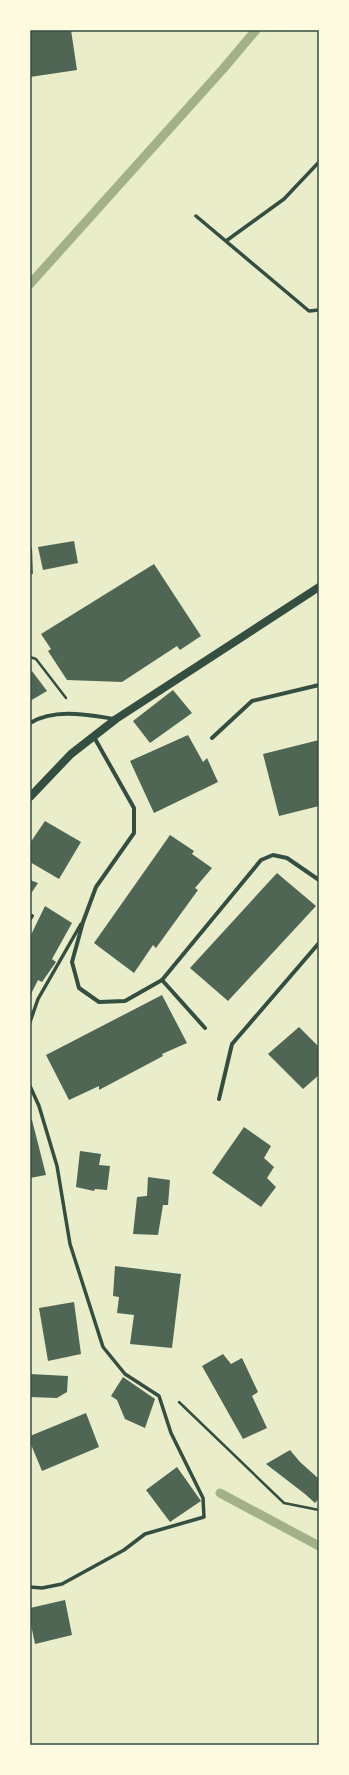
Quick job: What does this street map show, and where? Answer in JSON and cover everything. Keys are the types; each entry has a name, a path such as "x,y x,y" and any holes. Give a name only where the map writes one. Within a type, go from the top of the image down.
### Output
{"main road":[{"path":"30,797 71,754 94,738 116,719 319,587"}],"street":[{"path":"226,241 284,199 319,162"},
{"path":"196,216 309,311 319,310"},
{"path":"212,738 252,701 319,685"},
{"path":"30,723 40,717 78,714 116,719"},
{"path":"94,738 134,808 134,833 96,887 83,922 72,962 80,988 99,1002 125,1001 162,980 261,860 273,855 287,858 319,880"},
{"path":"30,1022 38,999 83,922"},
{"path":"219,1100 232,1044 319,943"},
{"path":"162,980 205,1028"},
{"path":"30,1086 39,1106 57,1166 70,1244 102,1347 125,1374 159,1396 171,1432 203,1498 204,1517 145,1534 124,1550 62,1584 42,1588 30,1587"}],"path":[{"path":"30,657 36,659 78,714"},
{"path":"178,1400 284,1503 319,1510"}],"building":[{"path":"30,30 71,30 77,70 30,77"},
{"path":"74,541 78,563 43,570 38,547"},
{"path":"30,548 32,548 33,574 30,574"},
{"path":"154,564 201,636 180,650 177,646 122,682 67,680 48,651 51,649 41,634"},
{"path":"32,671 47,691 30,701 30,672"},
{"path":"173,690 192,713 150,743 133,721"},
{"path":"188,735 203,762 207,758 218,782 154,813 130,761"},
{"path":"319,740 319,806 279,816 263,754"},
{"path":"45,821 81,842 59,879 30,862 30,843"},
{"path":"170,835 194,851 192,854 212,868 195,888 198,890 156,948 153,945 134,973 94,943"},
{"path":"277,873 316,906 228,1001 190,968"},
{"path":"30,880 38,883 30,895"},
{"path":"45,906 72,923 52,959 56,962 42,982 38,980 30,996 30,937"},
{"path":"162,995 187,1043 162,1054 163,1056 99,1090 99,1086 69,1100 46,1055"},
{"path":"299,1027 319,1047 319,1075 303,1089 268,1054"},
{"path":"32,1120 46,1175 30,1178 30,1121"},
{"path":"244,1127 271,1146 264,1158 274,1167 267,1178 276,1187 261,1207 212,1173"},
{"path":"80,1151 101,1154 99,1165 110,1166 107,1190 95,1189 94,1191 76,1187"},
{"path":"148,1177 170,1180 168,1205 163,1205 158,1235 133,1234 137,1197 147,1196"},
{"path":"115,1266 181,1274 172,1348 130,1344 134,1315 117,1313 119,1297 113,1296"},
{"path":"74,1302 81,1354 48,1361 39,1308"},
{"path":"223,1354 231,1364 242,1358 258,1392 252,1396 267,1428 243,1439 202,1366"},
{"path":"30,1374 68,1376 67,1392 57,1398 30,1397"},
{"path":"123,1377 155,1399 145,1428 125,1419 117,1400 111,1396"},
{"path":"86,1413 99,1447 42,1471 30,1442 30,1436"},
{"path":"290,1450 300,1462 319,1479 319,1498 315,1503 266,1464"},
{"path":"177,1467 201,1501 170,1522 146,1490"},
{"path":"65,1600 72,1635 35,1644 30,1620 30,1608"}],"waterway":[{"path":"30,284 223,69 256,30"},
{"path":"220,1493 319,1546"}]}
